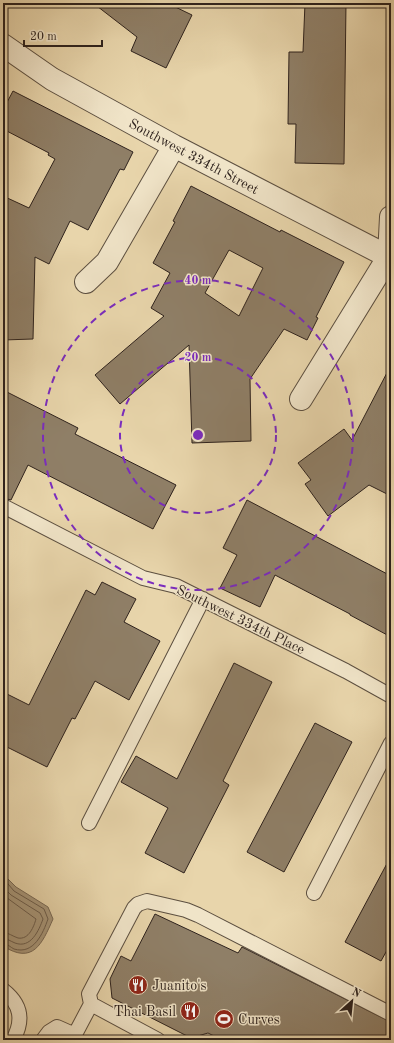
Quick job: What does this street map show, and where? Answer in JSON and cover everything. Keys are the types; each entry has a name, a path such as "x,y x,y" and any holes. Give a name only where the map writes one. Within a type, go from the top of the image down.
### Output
{"street":[{"name":"Southwest 334th Street","path":"3,44 52,80 174,146 390,257"},
{"path":"86,282 107,262 174,146"},
{"path":"301,399 390,257 391,217"}],"lane":[{"name":"Southwest 334th Place","path":"3,506 143,578 176,586 203,599 391,696"},
{"path":"89,823 203,599"},
{"path":"314,893 391,742"},
{"path":"43,1040 49,1032 57,1028 73,1037 91,1004 89,994 134,908 138,904 147,901 186,910 198,915 391,1014"},
{"path":"3,990 11,996 19,1011 20,1020 18,1030 12,1040"},
{"path":"91,1004 158,1040"}],"water":[{"path":"3,843 5,852 3,865"},
{"path":"3,865 7,878 16,887 48,907 53,919 40,944 29,952 22,953 13,951 3,946"}],"building":[{"path":"93,3 167,3 192,15 166,68 131,51 137,37"},
{"path":"305,3 346,3 344,164 295,163 296,124 288,124 289,52 303,52"},
{"path":"13,91 133,152 124,170 120,169 88,230 70,221 49,264 35,257 33,339 3,340 3,196 29,208 55,159 48,155 49,153 3,129 3,110"},
{"path":"191,186 280,232 281,230 344,262 316,317 318,318 307,340 284,329 250,379 251,441 192,443 189,345 120,404 95,375 164,316 151,308 170,273 153,263 175,222 173,221","holes":["229,250 263,268 239,316 205,293"]},
{"path":"391,365 391,496 369,485 328,516 305,484 311,480 298,463 344,429 352,440"},
{"path":"3,390 78,428 75,434 176,485 153,529 28,465 11,500 3,498"},
{"path":"247,500 391,576 391,637 275,575 260,607 220,588 237,555 223,548"},
{"path":"102,582 136,599 124,622 160,641 129,700 95,681 75,719 72,718 47,767 3,745 3,692 29,705 86,590 95,595"},
{"path":"234,663 272,682 223,781 229,785 184,873 145,853 168,808 121,782 136,756 177,779"},
{"path":"315,723 352,742 284,872 247,852"},
{"path":"391,856 391,943 381,961 345,942"},
{"path":"155,914 238,953 242,947 391,1022 391,1040 222,1040 208,1033 191,1038 112,998 110,979 121,956 131,961"}],"place":[{"name":"Juanito's","path":"138,985"},
{"name":"Thai Basil","path":"190,1011"},
{"name":"Curves","path":"224,1019"}]}
